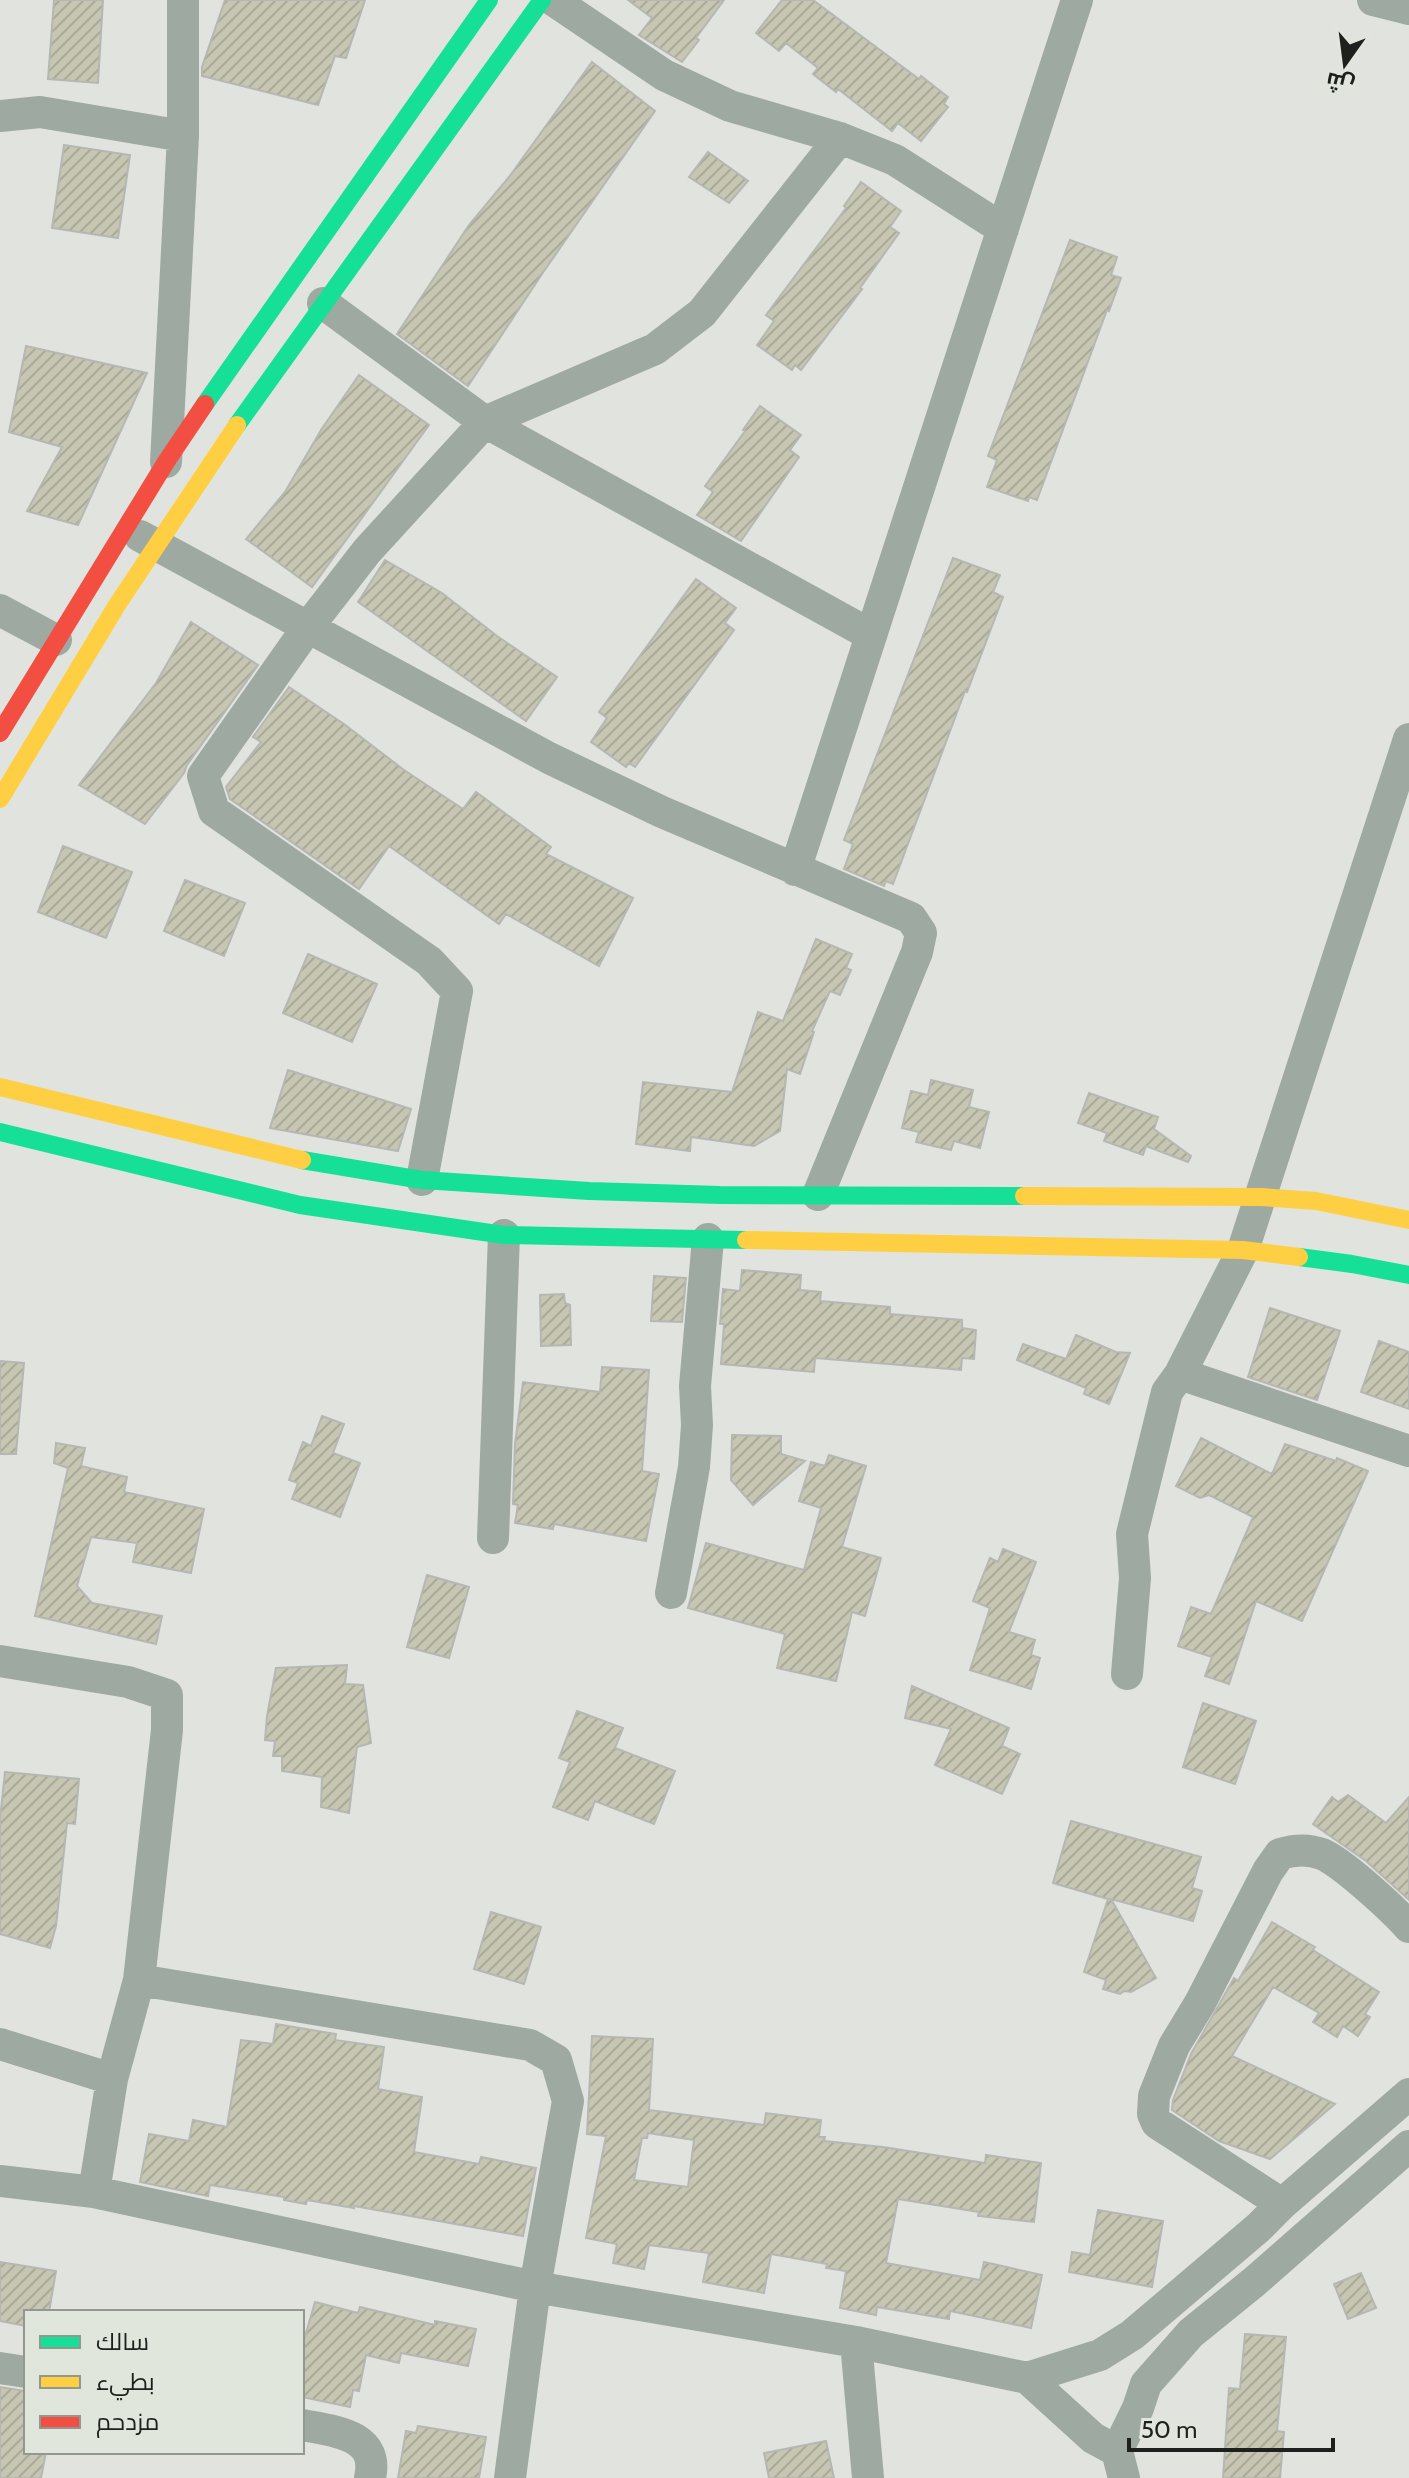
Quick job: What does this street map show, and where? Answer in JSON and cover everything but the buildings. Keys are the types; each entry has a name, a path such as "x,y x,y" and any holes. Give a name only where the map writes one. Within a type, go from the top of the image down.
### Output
{"main road":[{"path":"0,733 166,462 489,0"},
{"path":"0,799 156,545 323,303 542,0"},
{"path":"0,1087 285,1157 422,1180 589,1191 1261,1197 1316,1201 1409,1220"},
{"path":"0,1132 300,1205 504,1235 1243,1250 1409,1275"}],"street":[{"path":"166,462 183,136 183,0"},
{"path":"553,0 664,75 730,106 840,138 895,160 1003,229"},
{"path":"795,870 1077,0"},
{"path":"1373,0 1409,9"},
{"path":"0,116 40,112 183,136"},
{"path":"422,1180 457,991 429,961 214,811 203,776 308,627 367,551 485,422 655,349 702,313 840,138"},
{"path":"323,303 485,422 871,635"},
{"path":"127,529 549,758 662,812 911,918 921,933 917,952 818,1195"},
{"path":"0,610 56,640"},
{"path":"1127,1674 1135,1578 1132,1534 1167,1392 1180,1374 1243,1250 1409,739"},
{"path":"493,1538 504,1235"},
{"path":"671,1593 694,1467 697,1425 695,1386 708,1239"},
{"path":"1180,1374 1409,1451"},
{"path":"0,1661 128,1682 167,1695 167,1730 139,1980 112,2079 94,2192"},
{"path":"1282,2204 1157,2123 1153,2114 1154,2096 1174,2046 1280,1854 1296,1850 1322,1854 1409,1927"},
{"path":"139,1980 530,2045 556,2060 568,2101 535,2287 510,2478"},
{"path":"0,2044 112,2079"},
{"path":"0,2181 94,2192 535,2287 856,2342 1027,2378 1100,2355 1123,2341 1163,2310 1409,2094"},
{"path":"1027,2378 1120,2464 1146,2384 1191,2333 1409,2146"},
{"path":"1123,2341 1153,2376"},
{"path":"856,2342 868,2478"},
{"path":"0,2368 24,2372"},
{"path":"304,2425 345,2433 363,2445 372,2467 370,2478"}],"traffic: fast":[{"path":"205,404 489,0"},
{"path":"237,425 542,0"},
{"path":"0,1132 300,1205 504,1235 746,1240"},
{"path":"302,1160 422,1180 589,1191 720,1195 1024,1196"},
{"path":"1299,1257 1409,1275"}],"traffic: slow":[{"path":"0,799 117,605 237,425"},
{"path":"0,1087 302,1160"},
{"path":"1024,1196 1261,1197 1316,1201 1409,1220"},
{"path":"746,1240 1243,1250 1299,1257"}],"traffic: jam":[{"path":"0,733 166,462 205,404"}]}
